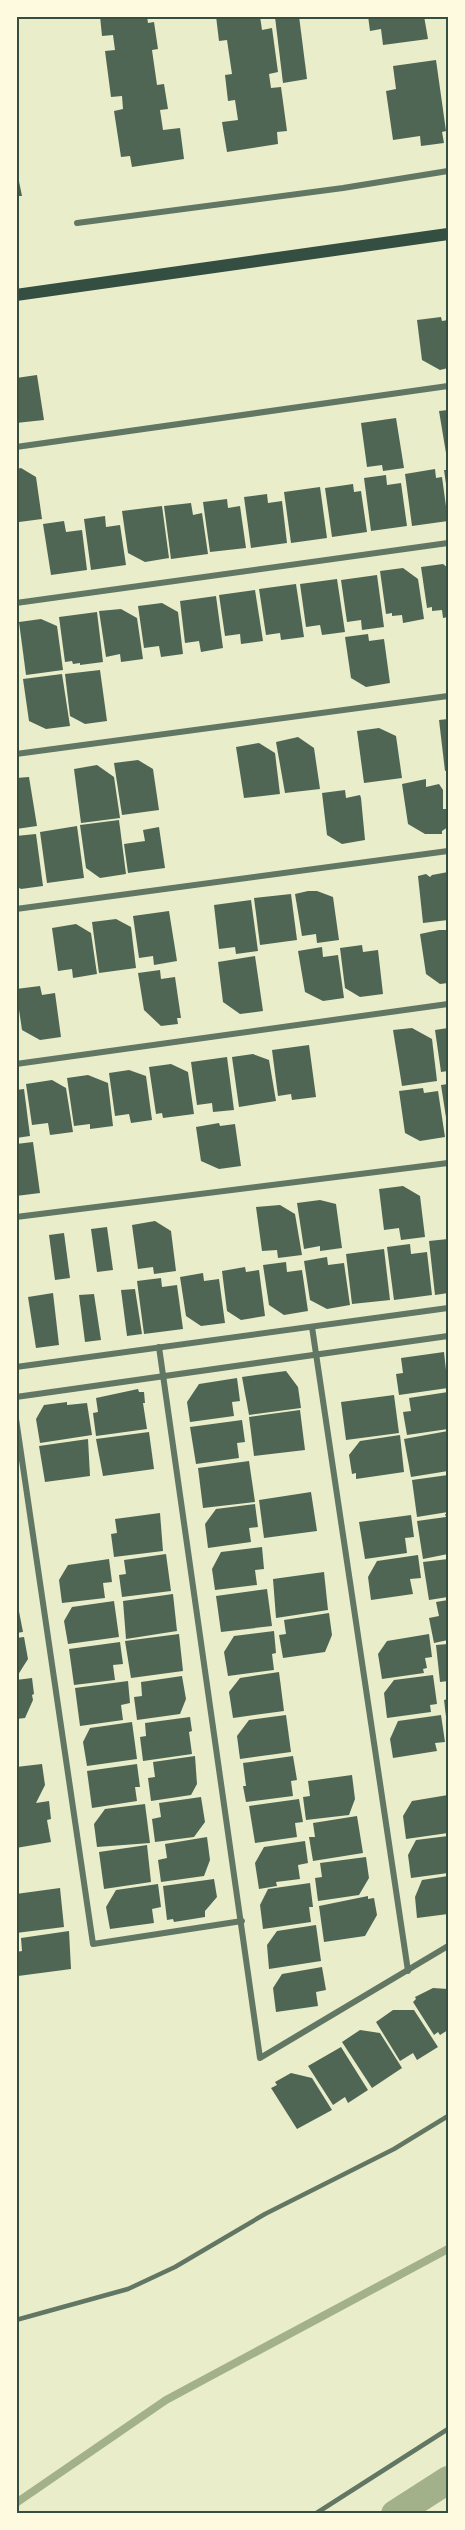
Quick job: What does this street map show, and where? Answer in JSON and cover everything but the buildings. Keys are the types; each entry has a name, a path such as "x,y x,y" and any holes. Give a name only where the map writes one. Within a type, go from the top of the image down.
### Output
{"main road":[{"path":"16,295 448,234"}],"street":[{"path":"77,223 448,171"},
{"path":"16,447 448,386"},
{"path":"16,603 448,543"},
{"path":"16,754 448,696"},
{"path":"16,909 448,851"},
{"path":"16,1064 448,1004"},
{"path":"16,1217 448,1163"},
{"path":"16,1367 448,1308"},
{"path":"312,1327 408,1971"},
{"path":"16,1397 448,1336"},
{"path":"159,1347 260,2058 448,1946"},
{"path":"16,1419 93,1944 242,1921"}],"lane":[{"path":"16,2320 128,2289 175,2268 245,2225 394,2149 448,2116"},
{"path":"315,2514 448,2429"}],"waterway":[{"path":"16,2503 166,2400 448,2249"},
{"path":"395,2514 448,2480"}]}
